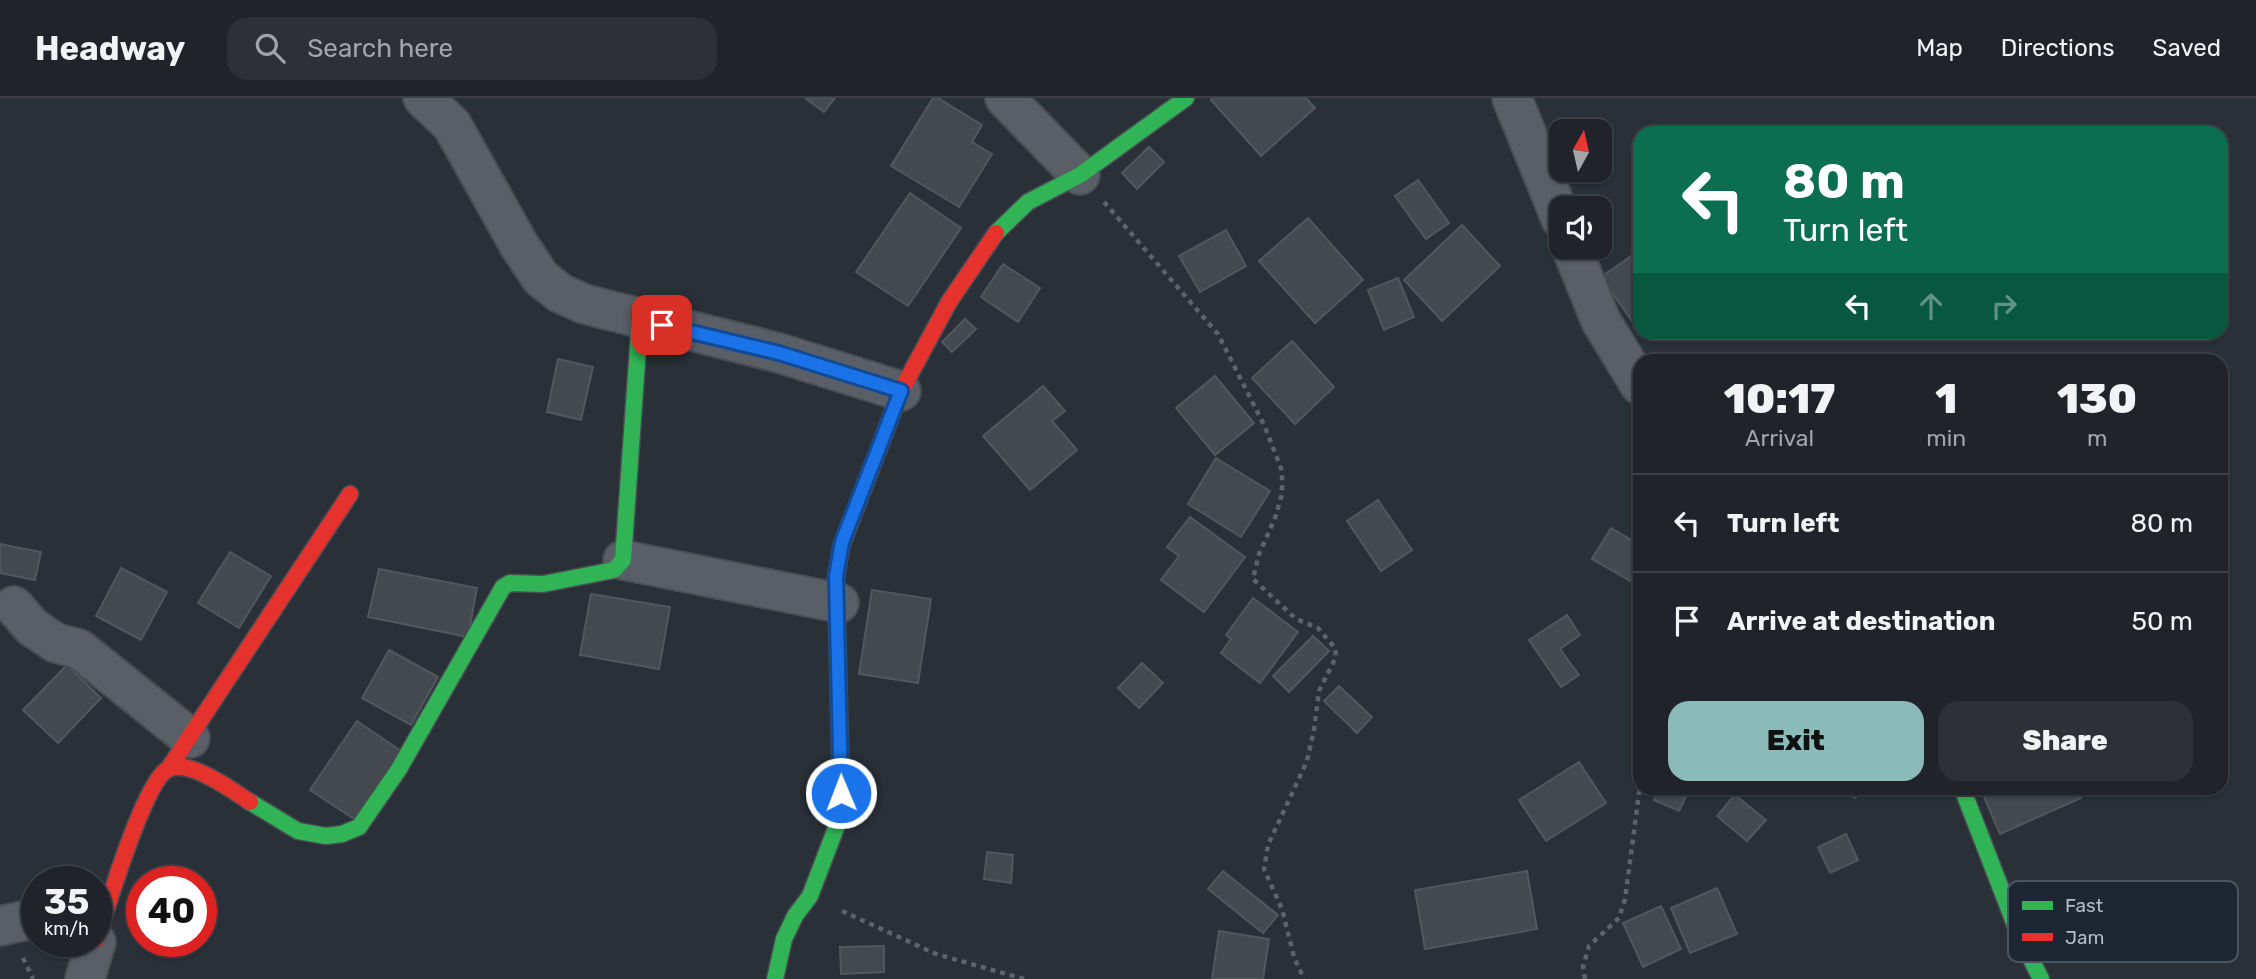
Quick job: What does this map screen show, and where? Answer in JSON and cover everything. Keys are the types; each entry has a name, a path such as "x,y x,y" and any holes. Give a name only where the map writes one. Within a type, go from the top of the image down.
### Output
{"street":[{"path":"423,98 453,125 519,245 541,278 560,293 584,304 779,353 901,391"},
{"path":"1005,98 1080,175"},
{"path":"775,979 784,939 795,916 810,896 839,820 839,603 836,576 842,542 901,391 949,302 995,234 1028,202 1080,175 1186,98"},
{"path":"1513,98 1552,196"},
{"path":"1576,259 1601,321 1633,374"},
{"path":"169,768 181,767 201,772 298,831 326,836 342,834 359,827 399,769 503,587 510,583 543,584 614,570 623,561 640,319"},
{"path":"112,881 156,780 169,768 350,494"},
{"path":"623,561 839,603"},
{"path":"14,606 32,627 56,643 79,649 190,737"},
{"path":"1965,795 2008,907"},
{"path":"0,926 21,921"},
{"path":"85,979 91,957"},
{"path":"2032,962 2041,979"}],"path":[{"path":"1080,175 1218,334 1253,402 1282,471 1282,494 1259,554 1253,579 1296,619 1318,628 1335,648 1334,665 1319,691 1307,761 1268,845 1264,869 1282,909 1294,957 1304,979"},
{"path":"1585,979 1583,967 1588,946 1619,918 1625,899 1639,795"},
{"path":"810,896 936,954 1024,979"}],"building":[{"path":"805,98 835,98 824,112"},
{"path":"933,98 938,98 982,125 972,142 992,154 959,207 891,166"},
{"path":"1306,98 1315,108 1261,156 1211,100"},
{"path":"1149,147 1164,162 1137,189 1122,173"},
{"path":"1418,180 1449,223 1426,239 1395,196"},
{"path":"910,193 961,228 908,306 856,272"},
{"path":"1308,218 1363,280 1315,323 1259,261"},
{"path":"1462,225 1500,266 1442,321 1404,280"},
{"path":"1226,230 1246,266 1200,292 1179,256"},
{"path":"1633,255 1633,322 1601,277"},
{"path":"1003,264 1040,288 1018,322 981,297"},
{"path":"1398,278 1414,317 1384,330 1368,290"},
{"path":"965,319 976,329 952,352 942,342"},
{"path":"1292,341 1334,387 1295,424 1252,378"},
{"path":"558,359 593,367 581,420 547,412"},
{"path":"1215,376 1254,423 1215,455 1176,408"},
{"path":"1043,386 1065,411 1052,421 1077,450 1030,490 983,436"},
{"path":"1216,458 1270,491 1241,537 1188,504"},
{"path":"1378,500 1412,550 1381,571 1347,521"},
{"path":"1190,517 1245,557 1204,612 1161,580 1179,556 1167,547"},
{"path":"1611,528 1633,541 1633,580 1632,582 1592,559"},
{"path":"0,544 41,552 35,580 0,573"},
{"path":"230,552 271,576 239,628 198,603"},
{"path":"121,568 167,592 141,640 96,616"},
{"path":"379,569 477,588 468,637 368,617"},
{"path":"872,590 931,599 918,683 859,674"},
{"path":"591,594 670,607 659,669 580,655"},
{"path":"1253,598 1298,632 1260,683 1221,653 1231,639 1226,635"},
{"path":"1567,615 1580,635 1560,649 1579,675 1561,687 1529,640"},
{"path":"1313,636 1329,651 1289,692 1273,676"},
{"path":"389,650 438,677 411,725 362,698"},
{"path":"1142,663 1163,683 1139,708 1118,688"},
{"path":"67,665 101,698 58,743 23,710"},
{"path":"1339,686 1372,717 1357,733 1324,701"},
{"path":"357,721 407,755 360,823 310,790"},
{"path":"1579,762 1606,803 1546,841 1519,800"},
{"path":"1656,795 1687,795 1679,811 1654,800"},
{"path":"1735,795 1766,820 1747,841 1717,816"},
{"path":"2080,795 2081,798 2000,834 1984,797"},
{"path":"1846,834 1858,860 1830,873 1818,847"},
{"path":"987,852 1013,855 1011,883 984,879"},
{"path":"1223,871 1278,915 1263,933 1208,889"},
{"path":"1527,871 1537,929 1425,949 1415,890"},
{"path":"1717,888 1737,934 1690,953 1671,908"},
{"path":"1661,906 1681,949 1643,967 1623,923"},
{"path":"1219,931 1269,939 1263,979 1212,979"},
{"path":"884,946 884,972 841,974 840,947"}],"traffic: fast":[{"path":"996,233 1028,202 1080,175 1186,98"},
{"path":"250,802 298,831 326,836 342,834 359,827 399,769 503,587 510,583 543,584 614,570 623,560 640,319"},
{"path":"775,979 784,939 795,916 810,896 839,820 841,793 836,576 842,544"},
{"path":"1965,795 2008,907"},
{"path":"2032,962 2041,979"}],"traffic: jam":[{"path":"842,544 901,391 949,302 996,233"},
{"path":"169,768 350,494"},
{"path":"112,890 148,796 168,769 177,767 199,772 250,802"}],"route":[{"path":"662,325 779,353 901,391 842,542 836,576 839,603 841,793"}]}
